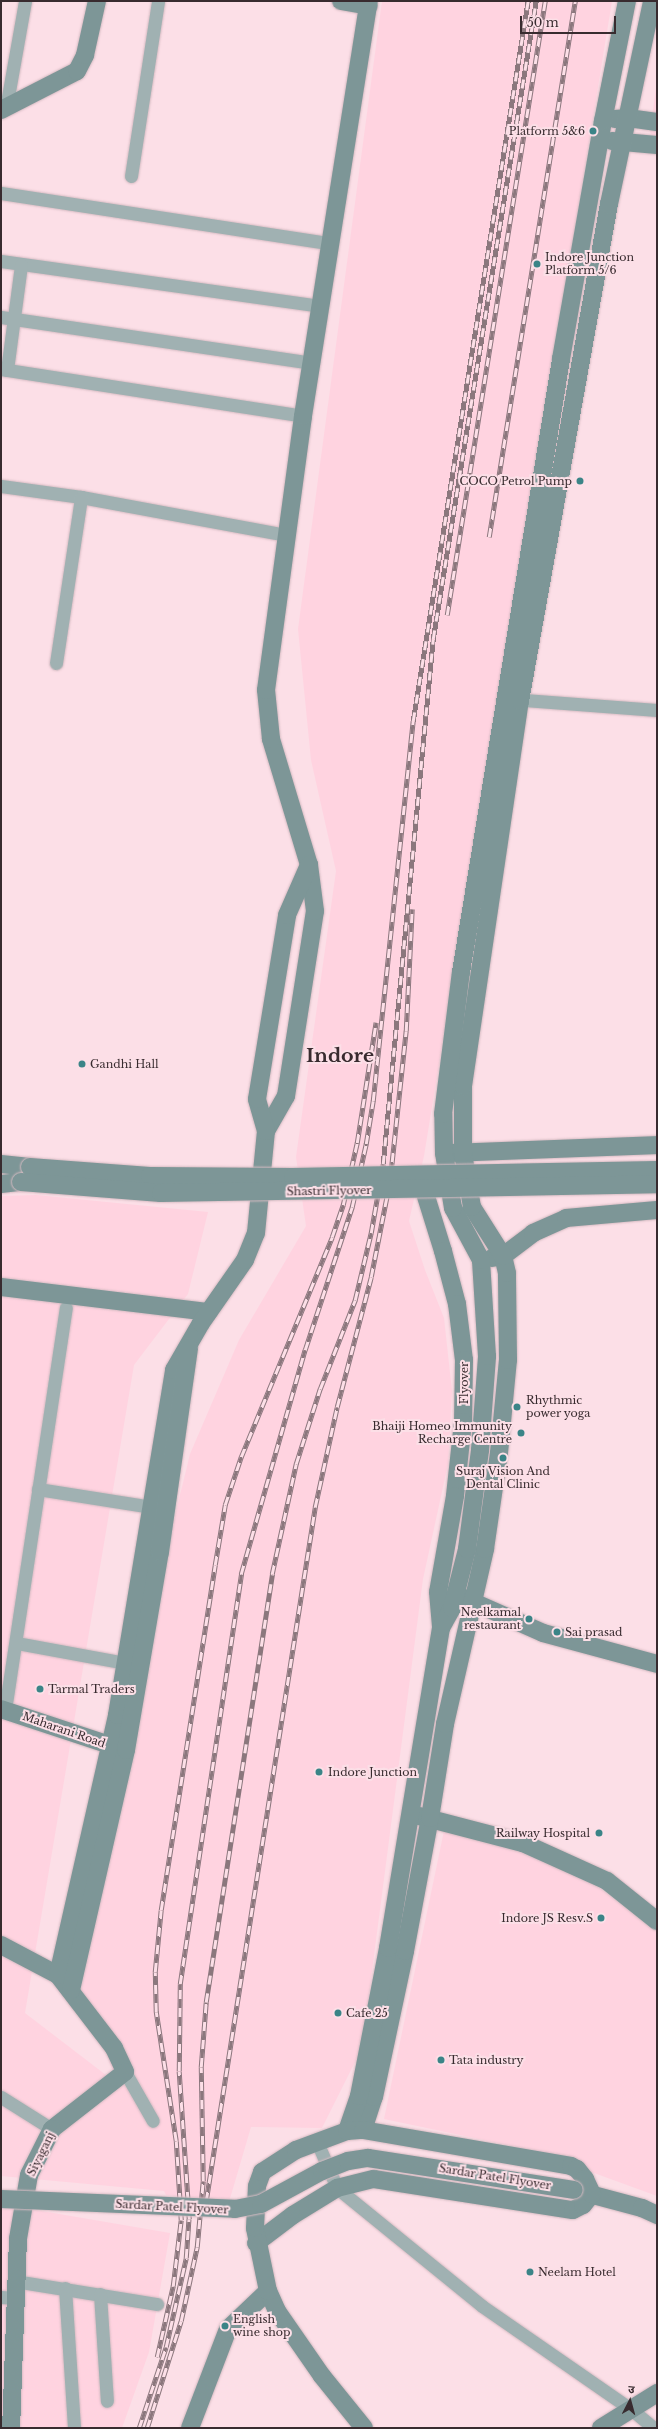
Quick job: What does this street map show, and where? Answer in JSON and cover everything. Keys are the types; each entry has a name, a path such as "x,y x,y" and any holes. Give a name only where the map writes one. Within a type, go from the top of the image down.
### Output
{"street":[{"path":"3,109 25,1"},
{"path":"3,109 77,71 85,55 97,1"},
{"path":"131,176 158,1"},
{"path":"266,1131 286,1096 314,919 309,865 272,739 266,690 303,416 329,243 369,3 341,1"},
{"path":"355,2131 359,2096 412,1814 441,1628 452,1608 467,1549 480,1450 487,1356 481,1260 453,1208 444,1153 443,1114 458,1057 599,143 626,1"},
{"path":"513,700 609,204 652,1"},
{"path":"603,121 628,118 657,122"},
{"path":"599,143 623,140 657,145"},
{"path":"1,193 329,243"},
{"path":"1,261 320,306"},
{"path":"21,265 8,318 4,370 303,416"},
{"path":"8,318 311,363"},
{"path":"1,486 81,497 286,535"},
{"path":"56,663 81,497"},
{"path":"513,700 657,710"},
{"path":"58,1975 118,1748 124,1663 152,1507 174,1370 204,1318 245,1260 253,1244 259,1220 266,1131 257,1099 287,915 309,865"},
{"path":"355,2131 374,2097 430,1818 445,1724 465,1630 474,1602 498,1460 508,1360 508,1300 503,1256 472,1207 463,1153 463,1086 458,1057"},
{"path":"444,1153 657,1144"},
{"name":"Shastri Flyover","path":"1,1164 150,1176 657,1170"},
{"name":"Shastri Flyover","path":"1,1184 21,1182 161,1193 424,1190 657,1184"},
{"name":"Flyover","path":"424,1190 443,1251 456,1304 464,1360 463,1422 444,1561 439,1586 441,1628"},
{"path":"481,1260 503,1256 533,1233 566,1218 657,1210"},
{"path":"1,1287 204,1318"},
{"path":"1,1298 66,1308 204,1318"},
{"path":"3,1709 17,1643 38,1489 66,1308"},
{"path":"71,1990 118,1748 160,1552 189,1345"},
{"path":"38,1489 152,1507"},
{"path":"439,1586 456,1595 543,1633 657,1664"},
{"path":"17,1643 124,1663"},
{"name":"Maharani Road","path":"3,1709 118,1748"},
{"path":"412,1814 523,1843 607,1881 657,1921"},
{"path":"3,1950 58,1975 114,2048 125,2072 153,2121"},
{"name":"Siyaganj","path":"11,2428 10,2292 29,2175 52,2130 125,2072"},
{"path":"1,2097 52,2130"},
{"path":"256,2243 293,2215 337,2188 374,2178 573,2210 583,2205 592,2194 585,2179 577,2169 571,2166 355,2131 296,2150 262,2172 257,2186 256,2243 268,2291 276,2311 322,2376 364,2428"},
{"path":"317,2142 337,2188 482,2306 631,2409 654,2428"},
{"name":"Sardar Patel Flyover","path":"1,2199 235,2210 261,2204 322,2171 348,2161 368,2158 574,2190 642,2208 657,2215"},
{"path":"10,2292 65,2288 156,2304"},
{"path":"65,2288 74,2428"},
{"path":"190,2428 228,2329 268,2291"},
{"path":"100,2294 107,2401"},
{"path":"601,2428 657,2393"}],"shaded area":[{"name":"Indore Junction","path":"382,1 612,1 424,1156 409,1221 425,1270 444,1318 452,1391 448,1464 423,1579 362,2048 322,2128 251,2127 229,2202 166,2195 164,2191 1,2176 1,1196 36,1195 208,1212 188,1294 134,1365 25,2013 119,2085 100,2040 68,2004 74,1931 190,1454 239,1340 306,1226 296,1157 336,871 311,760 298,629"},
{"path":"657,81 657,144 650,132"},
{"path":"445,1826 519,1849 591,1882 657,1930 657,2196 531,2150 384,2119"},
{"path":"1,2204 170,2233 149,2352 122,2428 1,2428"}],"railway":[{"path":"139,2428 166,2347 186,2258 189,2219 179,2071 180,1984 241,1574 305,1350 352,1207 366,1144 373,1101 413,721 528,1"},
{"path":"147,2428 181,2321 197,2247 203,2181 201,2067 206,2002 272,1574 296,1464 320,1389 355,1300 371,1233 383,1164 433,639 536,1"},
{"path":"447,615 545,1"},
{"path":"489,537 575,1"},
{"path":"206,2201 315,1507 337,1407 371,1277 390,1180 406,1031 412,909"},
{"path":"157,2357 173,2286 181,2220 176,2141 156,2012 155,1972 161,1910 215,1565 225,1505 241,1457 332,1237 343,1205 357,1143 376,1022"}],"place":[{"name":"Platform 5&6","path":"593,131"},
{"name":"Indore Junction Platform 5/6","path":"537,264"},
{"name":"COCO Petrol Pump","path":"580,481"},
{"name":"Gandhi Hall","path":"82,1064"},
{"name":"Rhythmic power yoga","path":"517,1407"},
{"name":"Bhaiji Homeo Immunity Recharge Centre","path":"521,1433"},
{"name":"Suraj Vision And Dental Clinic","path":"503,1458"},
{"name":"Neelkamal restaurant","path":"529,1619"},
{"name":"Sai prasad","path":"557,1632"},
{"name":"Tarmal Traders","path":"40,1689"},
{"name":"Indore Junction","path":"319,1772"},
{"name":"Railway Hospital","path":"599,1833"},
{"name":"Indore JS Resv.S","path":"601,1918"},
{"name":"Cafe 25","path":"338,2013"},
{"name":"Tata industry","path":"441,2060"},
{"name":"Neelam Hotel","path":"530,2272"},
{"name":"English wine shop","path":"225,2326"}],"district":[{"name":"Indore","path":"340,1056"}]}
